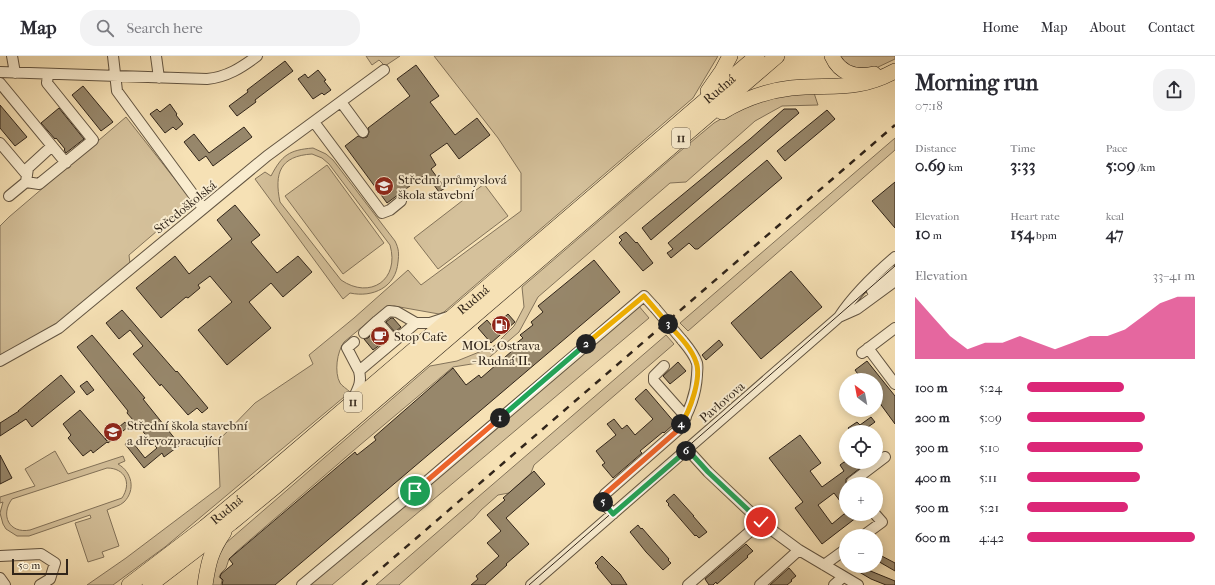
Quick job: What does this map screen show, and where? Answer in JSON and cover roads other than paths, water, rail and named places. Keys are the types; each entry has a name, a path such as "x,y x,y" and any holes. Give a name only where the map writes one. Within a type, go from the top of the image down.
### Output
{"highway":[{"path":"695,110 719,76 730,56"},
{"name":"Rudná","path":"129,585 222,512 352,403 757,56"},
{"name":"Rudná","path":"150,585 231,523 776,56"},
{"path":"832,56 841,68 851,74 862,76 878,73 895,65"},
{"path":"687,133 736,103 759,94 791,88 859,85 881,78 895,71"},
{"path":"205,585 208,564 212,551 231,523"}],"street":[{"path":"12,56 15,73"},
{"path":"113,56 118,93 204,208"},
{"path":"156,56 159,78"},
{"path":"0,72 203,80 218,78 238,69 257,56"},
{"name":"Středoškolská","path":"0,361 59,328 267,156 384,70"},
{"path":"0,143 26,178 40,184 93,140 47,83 48,74"},
{"path":"0,83 66,163"},
{"path":"341,102 363,132"},
{"path":"314,122 382,213 390,210 401,201"},
{"path":"9,196 26,178 28,168 52,146"},
{"name":"Pavlovova","path":"842,316 850,300 877,272 895,257"},
{"path":"842,316 895,271"},
{"name":"Pavlovova","path":"531,585 842,316 857,309 895,281"},
{"path":"302,585 420,487 644,296 689,348 697,364 696,382 693,400 686,417 678,430 605,494 601,500 613,514"},
{"path":"364,333 389,311 397,312 416,323 430,323 456,314"},
{"path":"377,321 394,341"},
{"path":"359,371 416,323"},
{"path":"895,328 865,351 895,384"},
{"path":"350,345 361,379 352,403"},
{"path":"664,366 654,376 654,380 686,417"},
{"path":"688,450 708,472 761,522 799,550 858,585"},
{"path":"859,477 885,457"},
{"path":"872,529 882,522 881,521"},
{"path":"688,585 761,522"},
{"path":"760,585 799,550"},
{"path":"0,556 41,554 55,563 50,579 40,585"},
{"path":"824,565 839,554"},
{"path":"834,585 843,577"},
{"path":"0,578 5,585"}],"tram line":[{"path":"529,585 895,266"}],"railway":[{"path":"362,585 895,125"}],"place":[{"name":"Střední průmyslová škola stavební","path":"384,186"},
{"name":"MOL, Ostrava - Rudná II.","path":"501,325"},
{"name":"Stop Cafe","path":"380,336"},
{"name":"Střední škola stavební a dřevozpracující","path":"113,432"}]}
